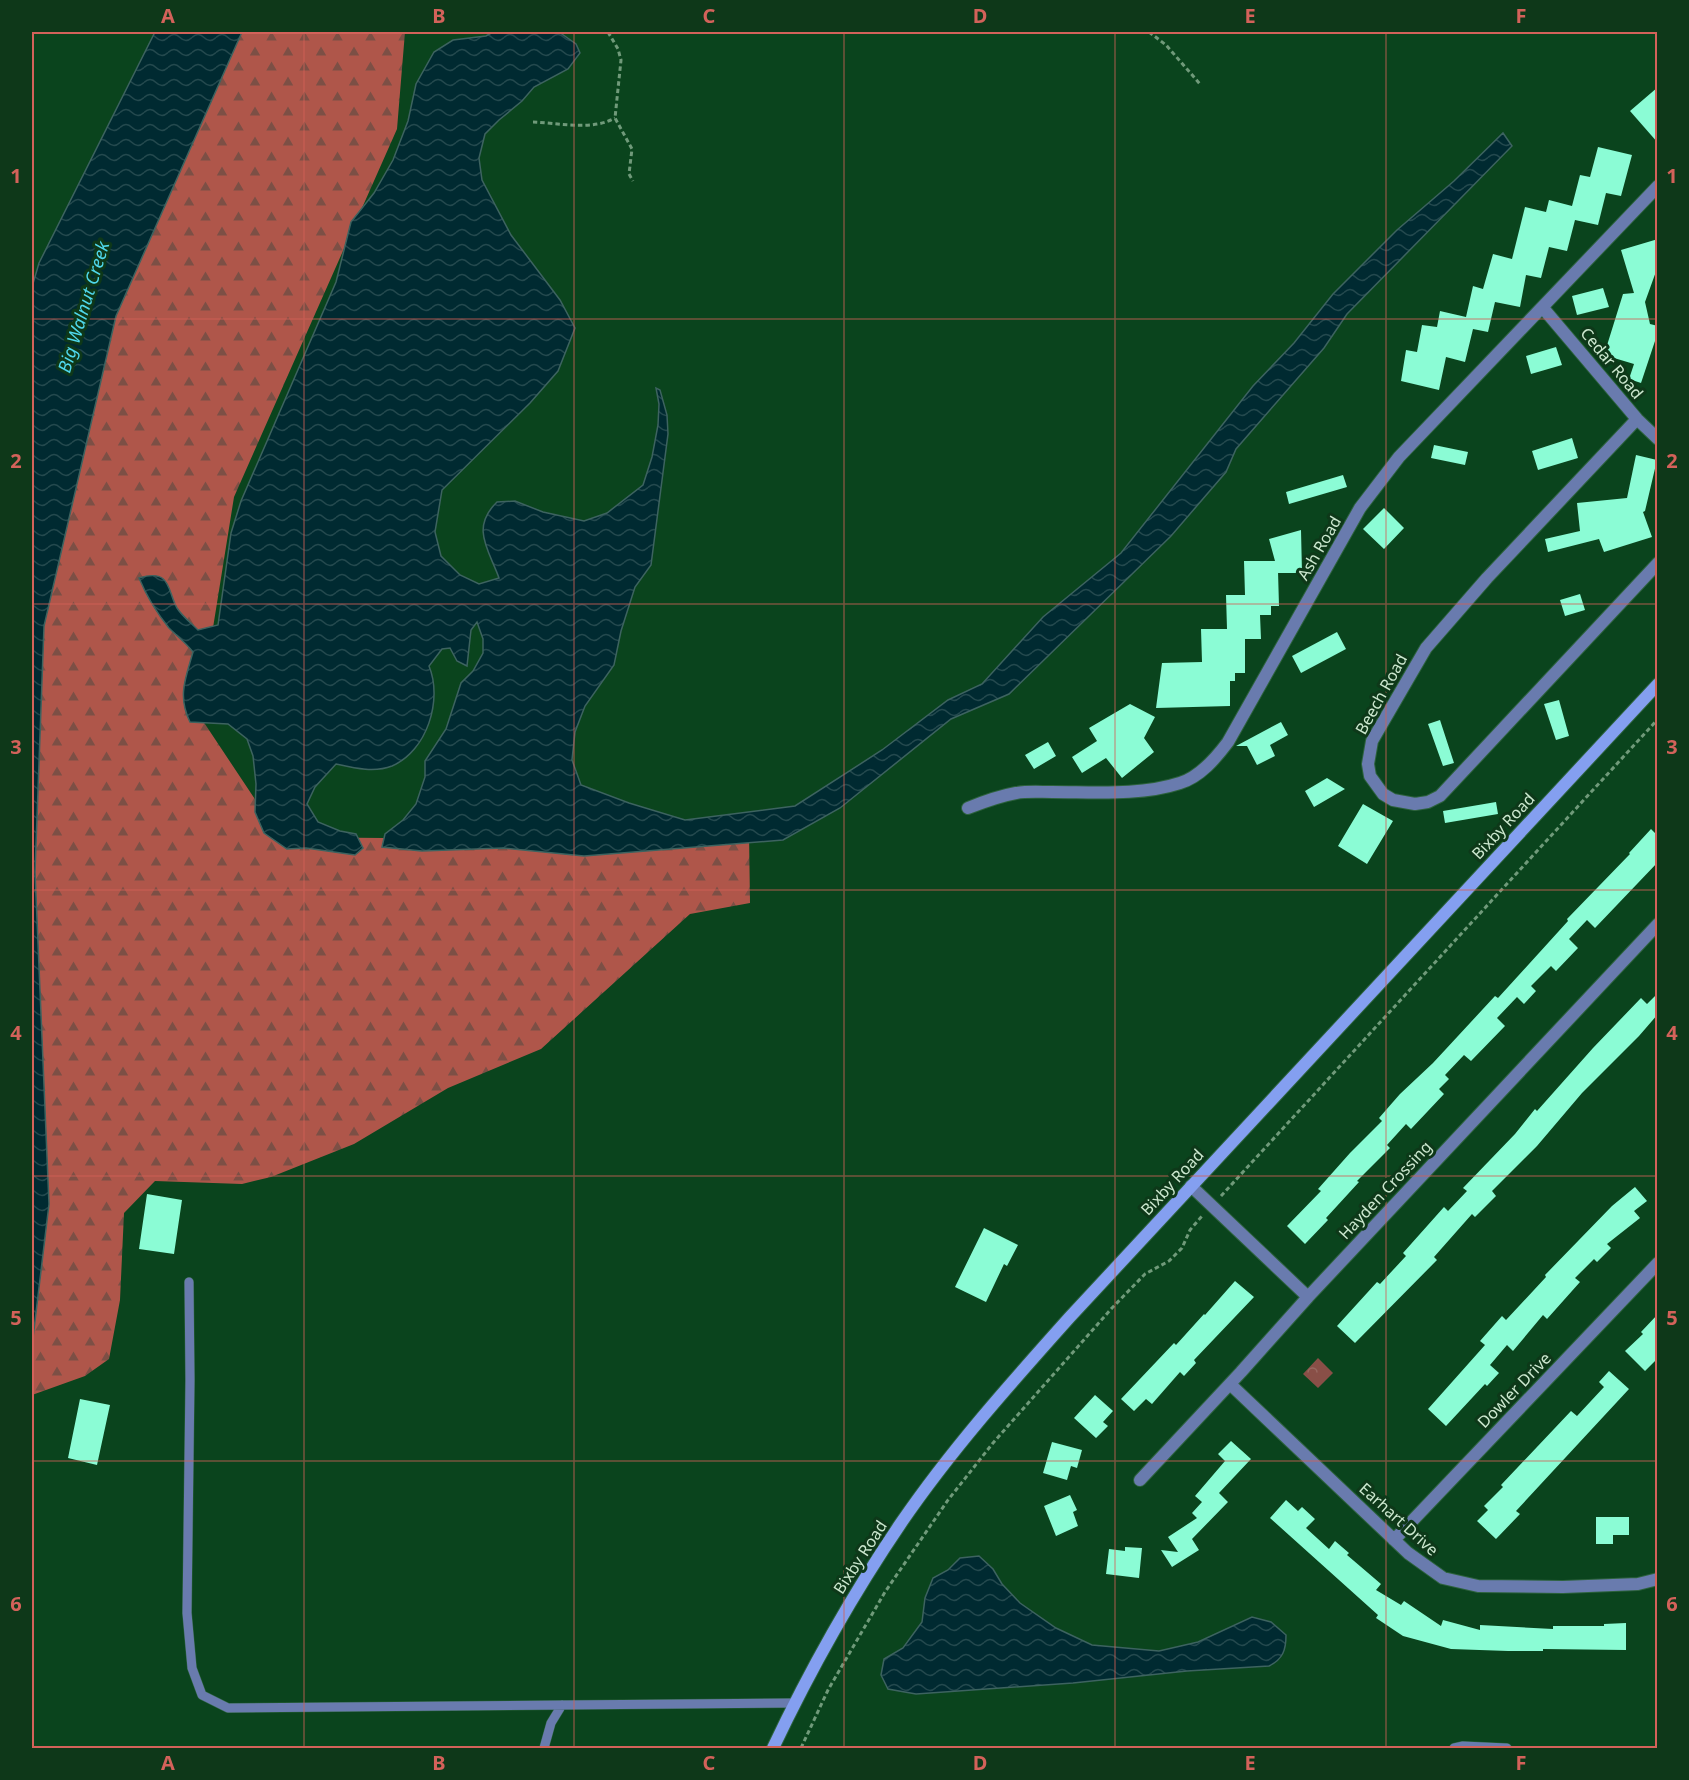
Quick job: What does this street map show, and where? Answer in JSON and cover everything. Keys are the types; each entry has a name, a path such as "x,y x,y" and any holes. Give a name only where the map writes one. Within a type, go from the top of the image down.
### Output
{"street":[{"name":"Ash Road","path":"968,808 1017,792 1137,791 1181,783 1196,776 1208,766 1228,742 1360,508 1375,487 1399,457 1658,186"},
{"name":"Cedar Road","path":"1543,308 1637,419 1658,439"},
{"name":"Beech Road","path":"1637,419 1487,578 1426,648 1372,741 1368,764 1370,776 1377,787 1394,800 1404,804 1428,802 1440,796 1658,563"},
{"name":"Bixby Road","path":"773,1749 821,1652 869,1571 937,1474 1013,1381 1658,684"},
{"name":"Hayden Crossing","path":"1140,1480 1308,1297 1658,924"},
{"path":"1191,1186 1308,1297"},
{"name":"Dowler Drive","path":"1395,1540 1658,1263"},
{"name":"Earhart Drive","path":"1230,1384 1408,1553 1443,1578 1478,1586 1638,1584 1658,1579"}],"lane":[{"path":"189,1282 187,1613 192,1668 202,1695 228,1708 794,1703"},
{"path":"544,1749 551,1723 562,1705"},
{"path":"1454,1749 1463,1746 1507,1749"}],"path":[{"path":"608,32 618,49 621,60 615,118 632,149 629,174 633,181"},
{"path":"1149,32 1166,45 1200,84"},
{"path":"532,122 589,125 606,123 615,118"}],"green space":[{"path":"242,32 405,32 397,129 234,497 199,715 280,837 603,840 749,832 750,903 690,914 541,1049 448,1088 354,1144 271,1177 242,1184 155,1181 124,1213 120,1300 109,1359 85,1376 32,1395 32,1346 49,1204 35,872 44,626 116,316"},
{"path":"1318,1358 1333,1373 1318,1388 1303,1374"}],"water":[{"name":"Big Walnut Creek","path":"155,32 242,32 116,316 44,626 35,872 49,1204 32,1346 32,287 39,263"},
{"path":"493,32 559,32 576,44 580,53 568,69 534,87 485,134 479,158 482,180 511,235 560,300 575,328 558,371 530,403 442,490 435,532 441,556 460,575 479,584 499,578 487,549 483,530 489,512 497,502 515,501 543,512 584,521 607,513 643,485 652,457 658,425 659,404 656,388 660,390 667,415 668,434 651,565 635,587 621,631 614,665 585,706 575,732 572,760 581,785 685,820 795,806 882,750 948,700 982,684 1043,617 1121,553 1253,386 1294,343 1333,294 1397,230 1454,181 1503,133 1512,146 1347,314 1324,348 1236,449 1226,472 1171,536 1009,694 951,719 840,808 783,840 584,856 503,848 422,851 382,847 385,834 403,820 416,804 425,777 425,761 446,729 461,683 473,671 483,653 483,639 477,622 471,630 467,666 457,661 450,648 442,649 429,666 433,679 433,709 423,737 415,749 404,759 385,768 364,769 336,764 315,787 307,804 318,822 340,831 356,834 363,848 355,855 306,848 287,849 264,833 255,812 256,784 253,756 247,739 228,724 190,722 183,695 193,652 160,616 139,578 157,576 163,579 167,583 177,608 198,630 218,625 231,533 241,501 336,282 351,222 374,193 393,160 408,121 416,84 434,52 453,40 486,36"},
{"path":"979,1556 993,1569 1002,1584 1020,1603 1056,1628 1092,1645 1159,1651 1198,1642 1252,1617 1271,1622 1286,1635 1284,1650 1281,1657 1269,1666 916,1694 888,1689 881,1675 884,1659 903,1648 922,1622 925,1598 933,1578 948,1570 960,1558"}],"building":[{"path":"1658,87 1658,143 1630,111"},
{"path":"1598,147 1632,155 1621,196 1606,193 1598,225 1575,220 1567,251 1549,247 1541,278 1526,275 1520,307 1495,302 1488,332 1473,329 1465,362 1446,357 1439,390 1401,381 1406,350 1417,352 1422,325 1437,327 1440,311 1466,317 1473,286 1483,289 1493,254 1512,259 1525,207 1546,212 1549,200 1572,206 1580,175 1590,177"},
{"path":"1658,239 1658,266 1645,302 1650,324 1658,326 1658,332 1641,383 1629,379 1634,364 1604,355 1623,294 1634,293 1621,250"},
{"path":"1603,288 1609,307 1577,315 1572,296"},
{"path":"1556,347 1562,365 1531,374 1526,356"},
{"path":"1572,438 1578,458 1538,470 1532,451"},
{"path":"1434,445 1468,452 1465,465 1431,458"},
{"path":"1636,455 1657,460 1643,512 1652,537 1604,552 1599,539 1548,552 1545,539 1580,531 1577,503 1627,498"},
{"path":"1343,475 1347,487 1289,504 1286,492"},
{"path":"1384,508 1404,528 1384,549 1363,529"},
{"path":"1301,530 1302,573 1278,573 1279,606 1271,606 1271,615 1260,615 1261,639 1245,639 1245,673 1235,673 1235,681 1230,681 1230,706 1156,708 1162,663 1202,662 1201,629 1227,629 1226,595 1245,595 1244,561 1275,561 1269,539"},
{"path":"1580,594 1585,610 1565,616 1560,600"},
{"path":"1337,632 1346,649 1301,673 1292,656"},
{"path":"1559,700 1569,736 1556,740 1544,704"},
{"path":"1130,704 1155,717 1144,738 1154,752 1122,778 1106,758 1082,773 1072,757 1097,741 1089,728"},
{"path":"1440,720 1454,763 1443,766 1428,724"},
{"path":"1281,722 1288,735 1270,745 1275,756 1257,765 1247,746 1236,746"},
{"path":"1048,742 1056,756 1034,769 1025,755"},
{"path":"1327,778 1345,789 1314,807 1305,791"},
{"path":"1496,802 1498,814 1445,823 1443,811"},
{"path":"1363,804 1393,821 1367,864 1338,846"},
{"path":"1651,829 1658,836 1658,862 1595,928 1587,920 1569,939 1578,948 1556,971 1551,966 1531,986 1536,991 1524,1004 1517,997 1497,1018 1505,1026 1471,1061 1464,1055 1445,1075 1449,1079 1439,1089 1444,1094 1411,1129 1406,1124 1387,1145 1390,1148 1357,1181 1359,1182 1326,1218 1328,1220 1305,1244 1287,1226 1321,1191 1318,1189 1350,1153 1382,1121 1379,1118 1400,1094 1433,1063 1495,996 1498,998 1568,921 1567,919"},
{"path":"1658,993 1658,1014 1639,1036 1582,1093 1537,1146 1492,1191 1496,1196 1475,1217 1472,1214 1434,1257 1437,1260 1355,1343 1337,1326 1377,1282 1380,1284 1406,1256 1403,1253 1444,1207 1448,1211 1467,1191 1463,1188 1641,998 1647,1004"},
{"path":"1635,1187 1647,1201 1634,1211 1640,1218 1607,1244 1611,1248 1597,1262 1594,1259 1575,1278 1580,1282 1547,1319 1543,1315 1513,1351 1507,1345 1490,1365 1499,1373 1487,1386 1485,1384 1446,1426 1428,1409 1485,1345 1480,1341 1502,1316 1506,1320 1546,1277 1545,1275 1612,1206"},
{"path":"147,1194 182,1200 174,1254 139,1249"},
{"path":"984,1228 1018,1245 1007,1266 1004,1264 986,1302 955,1287"},
{"path":"1235,1281 1254,1297 1194,1360 1196,1363 1184,1376 1180,1372 1152,1404 1146,1399 1134,1411 1121,1399 1174,1343 1176,1345 1205,1315"},
{"path":"1658,1314 1658,1358 1645,1371 1625,1351 1643,1334 1641,1332"},
{"path":"1609,1371 1629,1389 1516,1511 1520,1514 1496,1539 1477,1521 1488,1510 1484,1506 1571,1411 1577,1416 1604,1387 1599,1382"},
{"path":"1095,1395 1113,1411 1103,1422 1108,1426 1096,1438 1074,1418"},
{"path":"80,1399 110,1405 97,1465 68,1458"},
{"path":"1231,1441 1251,1459 1219,1493 1228,1502 1192,1539 1199,1550 1172,1567 1161,1550 1178,1552 1168,1537 1197,1518 1192,1513 1202,1502 1195,1496 1225,1461 1218,1454"},
{"path":"1052,1442 1082,1450 1077,1468 1071,1466 1067,1480 1043,1473"},
{"path":"1070,1495 1077,1510 1073,1512 1078,1526 1056,1536 1044,1506"},
{"path":"1286,1500 1298,1511 1302,1507 1315,1519 1306,1528 1329,1549 1335,1541 1349,1553 1347,1555 1381,1584 1376,1590 1401,1605 1404,1601 1441,1626 1443,1620 1480,1630 1480,1625 1553,1629 1553,1626 1604,1626 1604,1624 1626,1623 1626,1650 1451,1649 1403,1636 1376,1618 1378,1615 1270,1518"},
{"path":"1596,1517 1629,1517 1629,1535 1613,1535 1613,1544 1596,1544"},
{"path":"1125,1547 1142,1548 1139,1578 1106,1574 1109,1549 1125,1551"}]}
